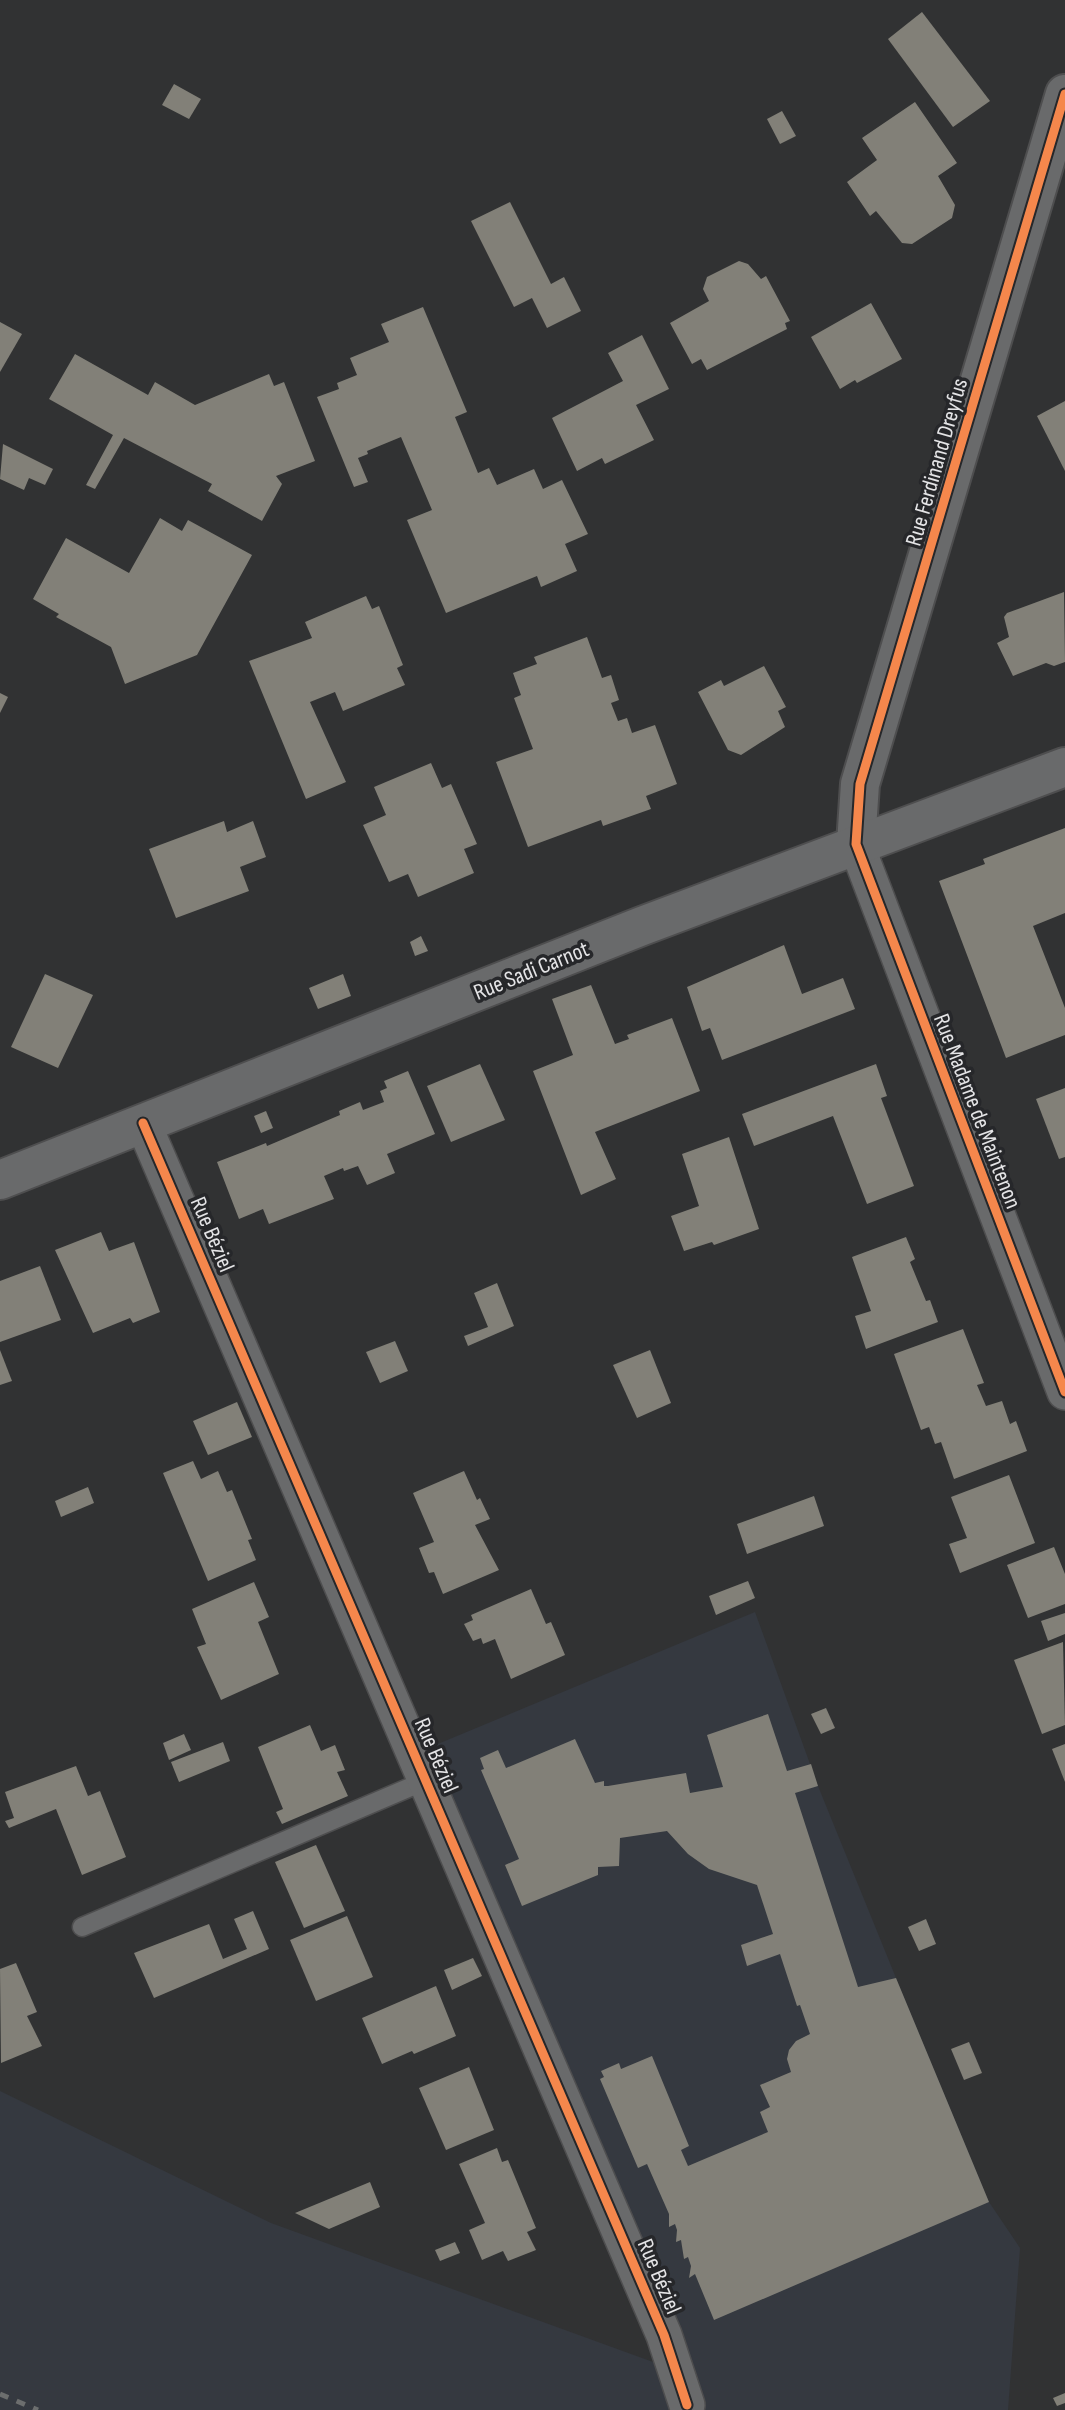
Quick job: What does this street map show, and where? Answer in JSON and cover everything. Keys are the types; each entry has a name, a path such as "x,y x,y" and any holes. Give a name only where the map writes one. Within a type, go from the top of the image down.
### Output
{"main road":[{"name":"Rue Ferdinand Dreyfus","path":"856,844 860,784 1065,93"},
{"name":"Rue Sadi Carnot","path":"0,1180 856,844 1065,766"}],"street":[{"name":"Rue Madame de Maintenon","path":"856,844 1065,1392"},
{"name":"Rue Béziel","path":"143,1123 428,1780 664,2335 688,2407"}],"lane":[{"path":"82,1927 428,1780"}],"shaded area":[{"path":"755,1612 818,1786 989,2202 1020,2248 1008,2410 0,2410 0,2091 271,2223 675,2370 416,1753"}],"building":[{"path":"922,12 990,101 953,127 888,39"},
{"path":"174,84 201,99 189,119 162,105"},
{"path":"915,102 957,163 938,176 955,205 952,218 912,244 902,243 876,211 870,216 847,182 877,160 862,138"},
{"path":"782,111 796,136 780,144 767,119"},
{"path":"510,202 551,284 564,277 581,311 547,328 532,298 514,307 471,221"},
{"path":"739,261 748,264 761,279 766,276 790,321 785,323 787,329 707,370 701,359 692,364 670,323 709,301 703,289 707,277"},
{"path":"871,303 902,359 840,389 811,337"},
{"path":"423,307 467,412 455,417 478,473 489,468 497,485 534,469 543,489 562,480 588,534 565,544 577,571 541,587 537,576 446,613 407,520 432,510 401,437 367,451 368,454 358,458 368,482 354,487 317,397 339,389 337,383 357,375 350,358 389,342 381,324"},
{"path":"0,322 22,334 0,372"},
{"path":"642,335 669,389 636,405 654,440 605,464 602,458 577,471 552,418 623,381 608,353"},
{"path":"75,354 148,395 155,382 195,405 269,374 274,386 284,382 315,461 276,476 282,484 262,521 208,491 212,484 124,438 95,489 86,485 113,435 49,399"},
{"path":"1065,401 1065,471 1037,416"},
{"path":"3,444 53,469 45,485 29,478 24,490 0,479"},
{"path":"160,518 182,531 188,520 252,555 197,655 125,684 111,647 56,617 59,614 33,599 66,538 129,573"},
{"path":"1064,592 1065,662 1054,666 1046,663 1013,676 997,643 1009,637 1004,617 1007,613"},
{"path":"366,596 372,609 379,606 403,665 397,668 405,685 343,711 335,692 310,702 346,782 306,799 249,661 312,638 305,622"},
{"path":"587,637 602,678 611,675 619,700 611,703 618,721 627,718 632,733 655,725 677,784 646,796 651,809 603,826 601,820 528,847 496,762 533,749 514,698 521,695 513,673 537,664 534,657"},
{"path":"764,666 786,707 778,711 785,727 741,755 728,750 698,692 721,680 724,686"},
{"path":"0,693 8,697 0,713"},
{"path":"431,763 442,788 451,784 477,844 464,849 474,873 418,897 408,874 389,882 363,825 386,815 374,787"},
{"path":"224,821 227,832 253,821 266,857 240,867 249,891 176,918 149,849"},
{"path":"1065,828 1065,913 1033,926 1065,1008 1065,1035 1006,1058 939,881 985,864 983,859"},
{"path":"421,936 428,951 415,956 410,942"},
{"path":"784,945 802,994 843,978 855,1009 722,1060 710,1028 702,1031 687,987"},
{"path":"45,974 93,995 58,1068 11,1047"},
{"path":"343,974 351,996 318,1009 309,988"},
{"path":"591,985 615,1044 629,1039 627,1035 672,1018 700,1091 595,1132 616,1179 581,1195 533,1071 573,1055 552,999"},
{"path":"480,1064 505,1120 451,1142 427,1086"},
{"path":"876,1064 887,1096 881,1098 914,1186 867,1204 833,1116 754,1146 742,1114"},
{"path":"408,1071 435,1134 387,1154 395,1173 367,1185 358,1166 344,1171 343,1168 324,1176 334,1199 269,1224 263,1209 239,1219 217,1162 266,1143 267,1146 340,1115 339,1111 360,1102 363,1110 384,1102 380,1091 387,1088 384,1081"},
{"path":"1065,1088 1065,1157 1059,1159 1036,1099"},
{"path":"266,1111 273,1128 261,1133 254,1116"},
{"path":"729,1137 759,1229 714,1245 712,1242 684,1251 671,1216 699,1206 682,1154"},
{"path":"101,1232 109,1251 134,1242 160,1312 133,1323 130,1318 93,1333 55,1250"},
{"path":"906,1237 915,1259 910,1262 938,1322 866,1349 855,1316 871,1311 852,1257"},
{"path":"40,1266 61,1320 0,1342 0,1281"},
{"path":"497,1283 514,1326 468,1346 464,1336 488,1327 474,1293"},
{"path":"963,1329 984,1383 977,1385 986,1406 1002,1401 1010,1424 1016,1421 1027,1451 954,1479 941,1442 935,1444 929,1427 921,1430 894,1354"},
{"path":"395,1341 408,1371 380,1383 366,1352"},
{"path":"0,1350 12,1381 0,1385"},
{"path":"650,1350 671,1403 637,1418 613,1365"},
{"path":"237,1402 252,1437 208,1455 193,1421"},
{"path":"193,1461 201,1479 218,1471 227,1492 232,1490 252,1539 248,1540 256,1560 208,1581 163,1473"},
{"path":"464,1471 477,1500 480,1498 490,1519 475,1525 499,1570 443,1594 434,1572 429,1573 419,1548 434,1542 413,1493"},
{"path":"1009,1475 1035,1543 960,1573 949,1544 967,1538 951,1497"},
{"path":"88,1487 94,1503 61,1517 55,1501"},
{"path":"814,1496 824,1526 747,1554 737,1524"},
{"path":"1054,1547 1065,1574 1065,1604 1028,1618 1007,1565"},
{"path":"748,1581 755,1598 716,1615 709,1596"},
{"path":"254,1582 269,1617 258,1622 279,1674 221,1700 197,1647 206,1644 192,1609"},
{"path":"531,1589 546,1624 551,1622 565,1655 511,1679 495,1639 483,1644 481,1638 473,1641 464,1624 473,1620 471,1615"},
{"path":"1065,1613 1065,1634 1048,1641 1041,1621"},
{"path":"1063,1642 1065,1725 1042,1734 1014,1660"},
{"path":"826,1708 835,1728 821,1734 811,1714"},
{"path":"768,1714 787,1771 811,1764 818,1786 795,1793 858,1987 896,1978 989,2202 714,2320 695,2274 689,2278 691,2266 688,2257 684,2259 681,2240 676,2242 675,2224 669,2227 669,2214 647,2164 638,2168 600,2079 604,2077 601,2071 619,2063 621,2069 652,2056 689,2146 681,2150 688,2166 768,2132 760,2112 770,2107 760,2085 791,2072 787,2059 789,2050 796,2041 810,2034 800,2005 797,2006 780,1954 747,1966 741,1945 773,1934 757,1885 709,1869 688,1854 667,1831 620,1838 619,1866 598,1867 598,1875 522,1906 505,1865 519,1859 481,1770 484,1769 480,1758 498,1750 506,1768 575,1739 595,1783 604,1781 604,1786 608,1786 686,1773 690,1793 723,1787 707,1735"},
{"path":"310,1725 321,1751 335,1745 345,1770 337,1772 348,1796 282,1824 276,1812 283,1809 258,1747"},
{"path":"184,1734 191,1750 169,1760 163,1743"},
{"path":"223,1742 230,1761 179,1782 171,1762"},
{"path":"1065,1744 1065,1782 1052,1749"},
{"path":"76,1766 88,1796 100,1791 126,1857 82,1875 56,1809 9,1828 5,1821 14,1818 5,1792"},
{"path":"316,1845 345,1911 304,1928 275,1862"},
{"path":"253,1911 269,1949 154,1998 134,1953 209,1924 223,1959 247,1949 234,1919"},
{"path":"347,1916 373,1977 316,2001 290,1940"},
{"path":"926,1919 936,1944 919,1951 908,1927"},
{"path":"473,1958 482,1976 452,1990 444,1970"},
{"path":"16,1963 37,2012 27,2016 42,2046 1,2063 0,1969"},
{"path":"436,1986 456,2036 382,2064 362,2018"},
{"path":"969,2042 982,2073 964,2080 951,2049"},
{"path":"469,2067 494,2130 446,2150 419,2088"},
{"path":"497,2148 502,2162 508,2160 536,2228 527,2232 536,2250 508,2261 503,2251 482,2260 469,2230 485,2223 459,2164"},
{"path":"370,2182 380,2207 329,2229 295,2213"},
{"path":"455,2242 460,2253 440,2261 435,2250"},
{"path":"1065,2393 1065,2403 1057,2406 1053,2398"}],"railway":[{"path":"0,2394 38,2410"}],"cycle path":[{"path":"1065,94 860,784 856,844 1065,1392"},
{"path":"143,1123 664,2335 687,2405"}]}
